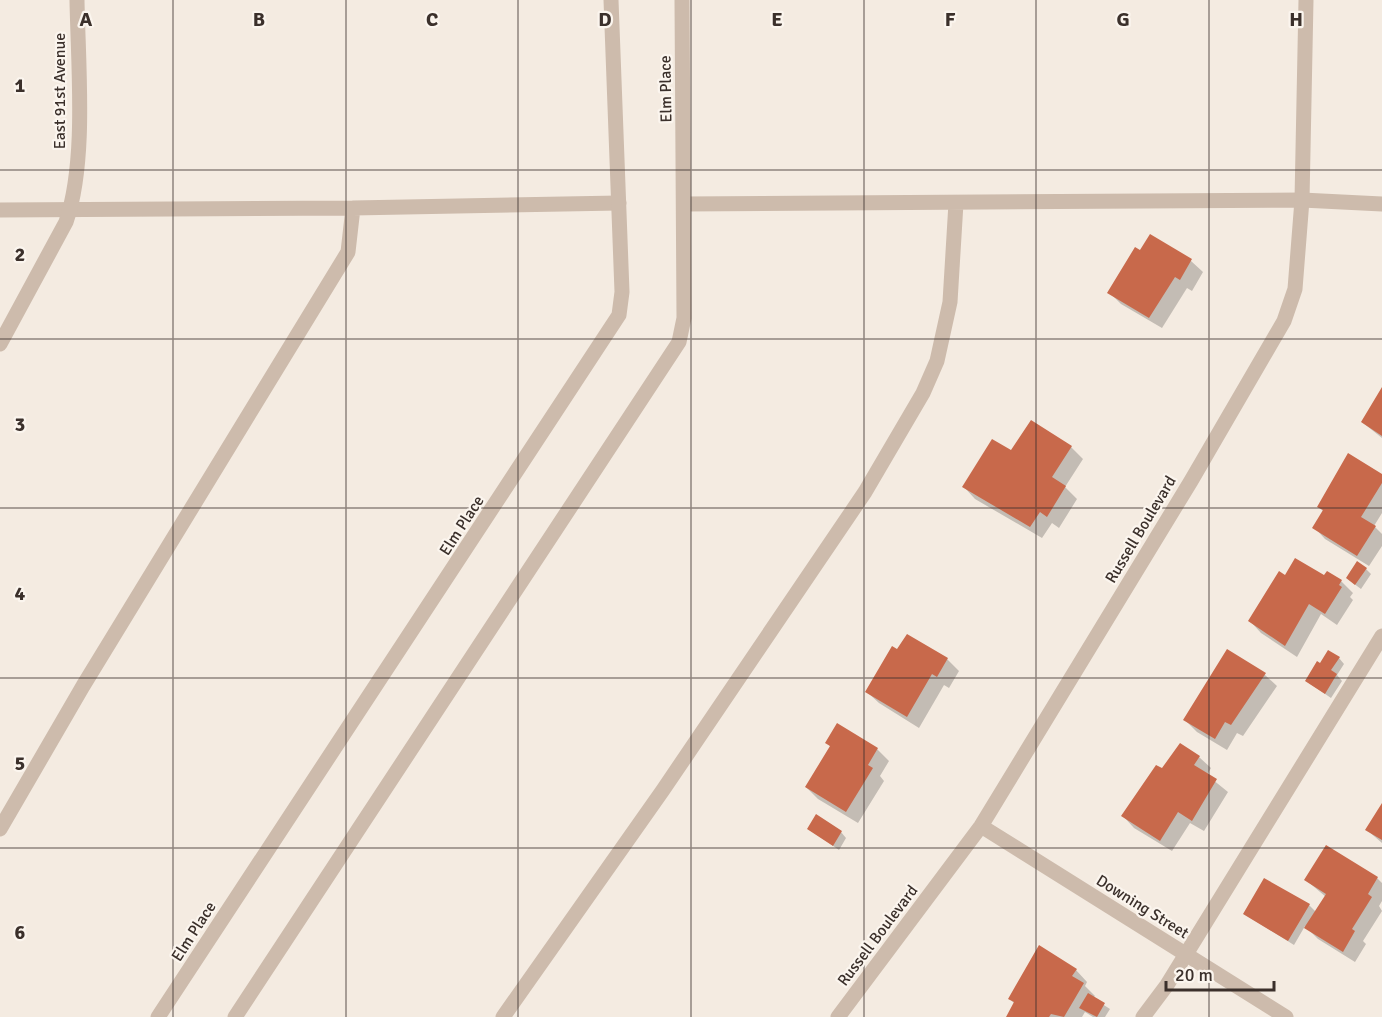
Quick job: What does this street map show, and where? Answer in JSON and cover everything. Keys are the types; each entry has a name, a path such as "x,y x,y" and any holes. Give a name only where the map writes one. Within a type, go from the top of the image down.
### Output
{"street":[{"name":"East 91st Avenue","path":"0,344 66,222 71,208 79,132 77,0"},
{"name":"Elm Place","path":"158,1017 619,315 622,292 611,0"},
{"name":"Elm Place","path":"235,1017 679,342 684,318 682,0"},
{"name":"Russell Boulevard","path":"838,1017 981,826 1191,481 1284,321 1295,289 1302,200 1306,0"},
{"path":"684,204 1302,200 1382,204"},
{"path":"0,210 353,208 619,203"},
{"path":"502,1017 663,790 865,492 923,393 937,361 950,302 956,203"},
{"path":"0,829 83,686 348,252 353,208"},
{"path":"1143,1017 1186,954 1382,636"},
{"name":"Downing Street","path":"981,826 1286,1017"}],"building":[{"path":"1150,234 1192,259 1180,280 1175,277 1149,318 1107,293 1135,247 1140,250"},
{"path":"1382,387 1382,436 1361,422"},
{"path":"1031,420 1072,446 1052,477 1066,486 1047,517 1040,512 1030,527 962,487 992,439 1011,450"},
{"path":"1348,453 1382,474 1382,483 1361,517 1376,526 1357,556 1312,528 1323,510 1317,507"},
{"path":"1295,558 1324,575 1327,571 1342,580 1339,585 1342,587 1325,614 1309,604 1285,646 1248,621 1279,571 1285,575"},
{"path":"1357,561 1367,568 1355,585 1346,578"},
{"path":"907,634 948,658 937,677 932,674 907,717 865,692 892,646 897,649"},
{"path":"1227,649 1266,673 1231,725 1225,722 1215,739 1183,720"},
{"path":"1328,650 1340,657 1331,670 1337,674 1325,694 1305,681 1317,661 1320,663"},
{"path":"837,723 878,748 868,765 873,768 846,812 805,787 830,746 825,743"},
{"path":"1180,743 1200,756 1194,765 1217,779 1192,821 1178,812 1160,841 1121,816 1156,765 1162,768"},
{"path":"1382,803 1382,840 1365,830"},
{"path":"816,814 842,831 833,846 807,829"},
{"path":"1326,845 1378,877 1368,894 1372,897 1352,929 1355,931 1343,952 1304,928 1326,894 1304,880"},
{"path":"1264,878 1310,904 1288,941 1243,914"},
{"path":"1039,945 1077,969 1072,976 1084,983 1064,1017 1051,1014 1049,1017 1006,1017 1014,1002 1008,999"},
{"path":"1088,993 1105,1003 1097,1017 1079,1008"}]}
